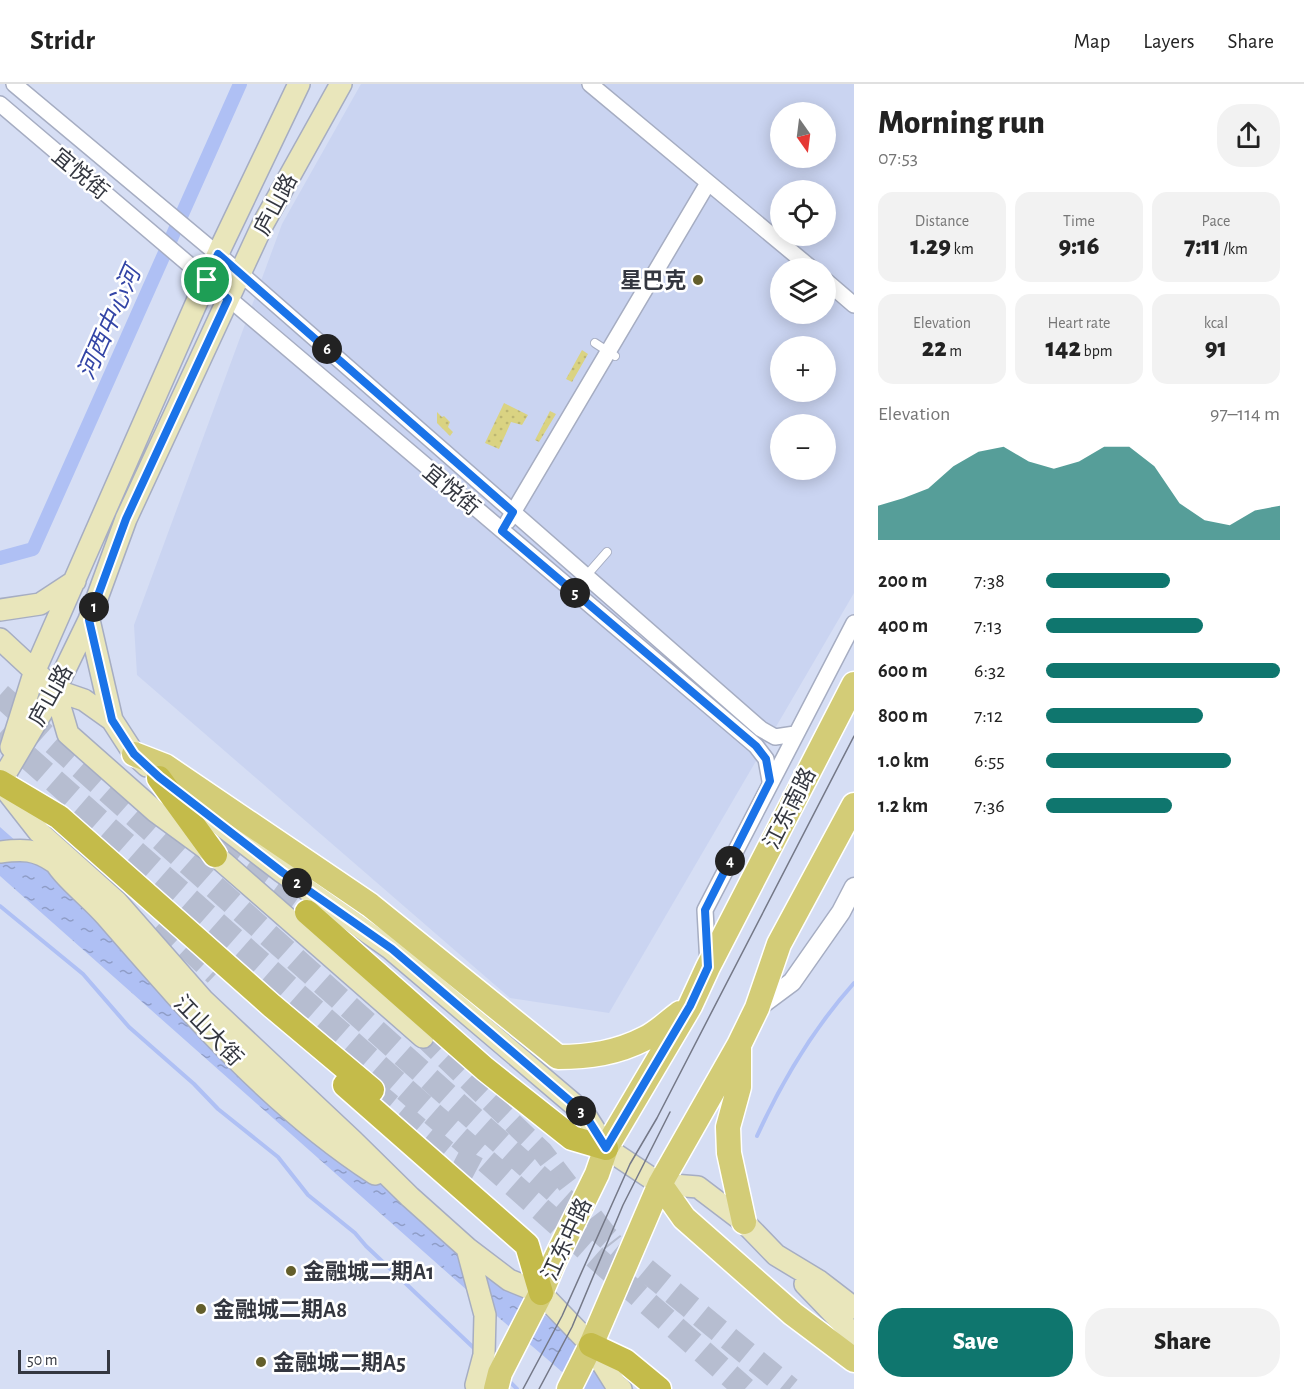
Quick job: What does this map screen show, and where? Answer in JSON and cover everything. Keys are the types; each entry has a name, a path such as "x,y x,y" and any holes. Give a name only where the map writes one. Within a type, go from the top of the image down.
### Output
{"highway":[{"path":"159,777 215,855"},
{"path":"0,782 59,817 272,1006 372,1090"},
{"path":"307,912 485,1069 572,1138 606,1148"},
{"path":"216,974 527,1245 541,1293"},
{"path":"591,1345 625,1361 659,1389"}],"main road":[{"name":"庐山路","path":"0,782 35,670 218,254 299,84"},
{"name":"庐山路","path":"0,782 55,690 89,620 126,519 263,224 341,84"},
{"path":"0,610 40,604 76,580"},
{"path":"89,620 112,720 134,754 159,777 282,872 392,949 584,1113 606,1148 660,1184 684,1218 793,1314 854,1360"},
{"path":"0,639 55,690 84,700 112,720"},
{"name":"江东南路","path":"639,1090 690,1006 854,684"},
{"path":"55,690 68,734 155,812 215,855 423,1037"},
{"path":"134,754 165,766 370,905 558,1057 590,1057 617,1050 647,1038 690,1006"},
{"name":"江山大街","path":"0,782 39,832 116,901 203,1000 410,1197 467,1248 509,1280 541,1293 591,1345 616,1385 621,1389"},
{"path":"569,1389 591,1345 660,1184 739,1045 757,1008 779,945 854,805"},
{"name":"江山大街","path":"39,832 54,862 92,901 219,1043 273,1095 337,1149 410,1197"},
{"path":"0,852 20,849 40,853 54,862"},
{"path":"739,1045 740,1087 728,1127 729,1153 744,1222"},
{"name":"江东中路","path":"486,1384 541,1293 597,1174 606,1148 636,1099 639,1090"},
{"path":"660,1184 698,1188 744,1222 854,1335"},
{"path":"467,1248 485,1315 486,1384"},
{"path":"776,1255 819,1281 854,1308"}],"street":[{"name":"宜悦街","path":"14,84 218,254 761,729 775,737 795,734"},
{"path":"590,84 799,258"},
{"name":"宜悦街","path":"0,104 756,746 766,759 770,781"},
{"path":"502,531 612,354 708,183"},
{"path":"836,289 854,305"},
{"path":"708,967 705,910 854,623"},
{"path":"757,1008 792,982 841,912 854,887"}],"lane":[{"path":"595,343 612,354"},
{"path":"585,576 607,552"}],"shaded area":[{"path":"361,84 854,84 854,593 609,1013 510,998 137,675 134,625 282,224"},
{"path":"582,350 588,354 572,382 566,379"},
{"path":"504,403 528,415 522,425 511,422 499,449 485,443"},
{"path":"550,411 556,414 539,442 535,440"},
{"path":"437,412 450,422 448,427 453,432 450,436 437,423"}],"water":[{"path":"0,827 222,1023 494,1273 634,1389 582,1389 477,1299 0,876"}],"waterway":[{"name":"河西中心河","path":"0,558 33,549 240,84"},
{"path":"0,906 83,974 129,1027 194,1084 218,1109 278,1157 308,1195 355,1233 476,1350"},
{"path":"757,1136 777,1095 812,1037 854,983"},
{"path":"508,1380 517,1389"}],"tunnel":[{"path":"0,695 613,1243 790,1389"},
{"path":"0,733 745,1389"},
{"path":"216,848 307,912"},
{"path":"161,922 216,974"},
{"path":"423,1037 542,1151 613,1243"},
{"path":"372,1090 447,1153 483,1172"}],"tram line":[{"path":"523,1389 562,1316 630,1164 657,1118 854,736"},
{"path":"539,1389 572,1327 623,1205 670,1112"}],"place":[{"name":"星巴克","path":"698,280"},
{"name":"金融城二期A1","path":"291,1271"},
{"name":"金融城二期A8","path":"201,1309"},
{"name":"金融城二期A5","path":"261,1362"}],"route":[{"path":"218,254 513,512 502,531 756,746 766,759 770,781 705,910 708,967 690,1006 606,1148 584,1113 392,949 282,872 159,777 134,754 112,720 89,620 126,519 228,299 207,280 218,254"}]}
